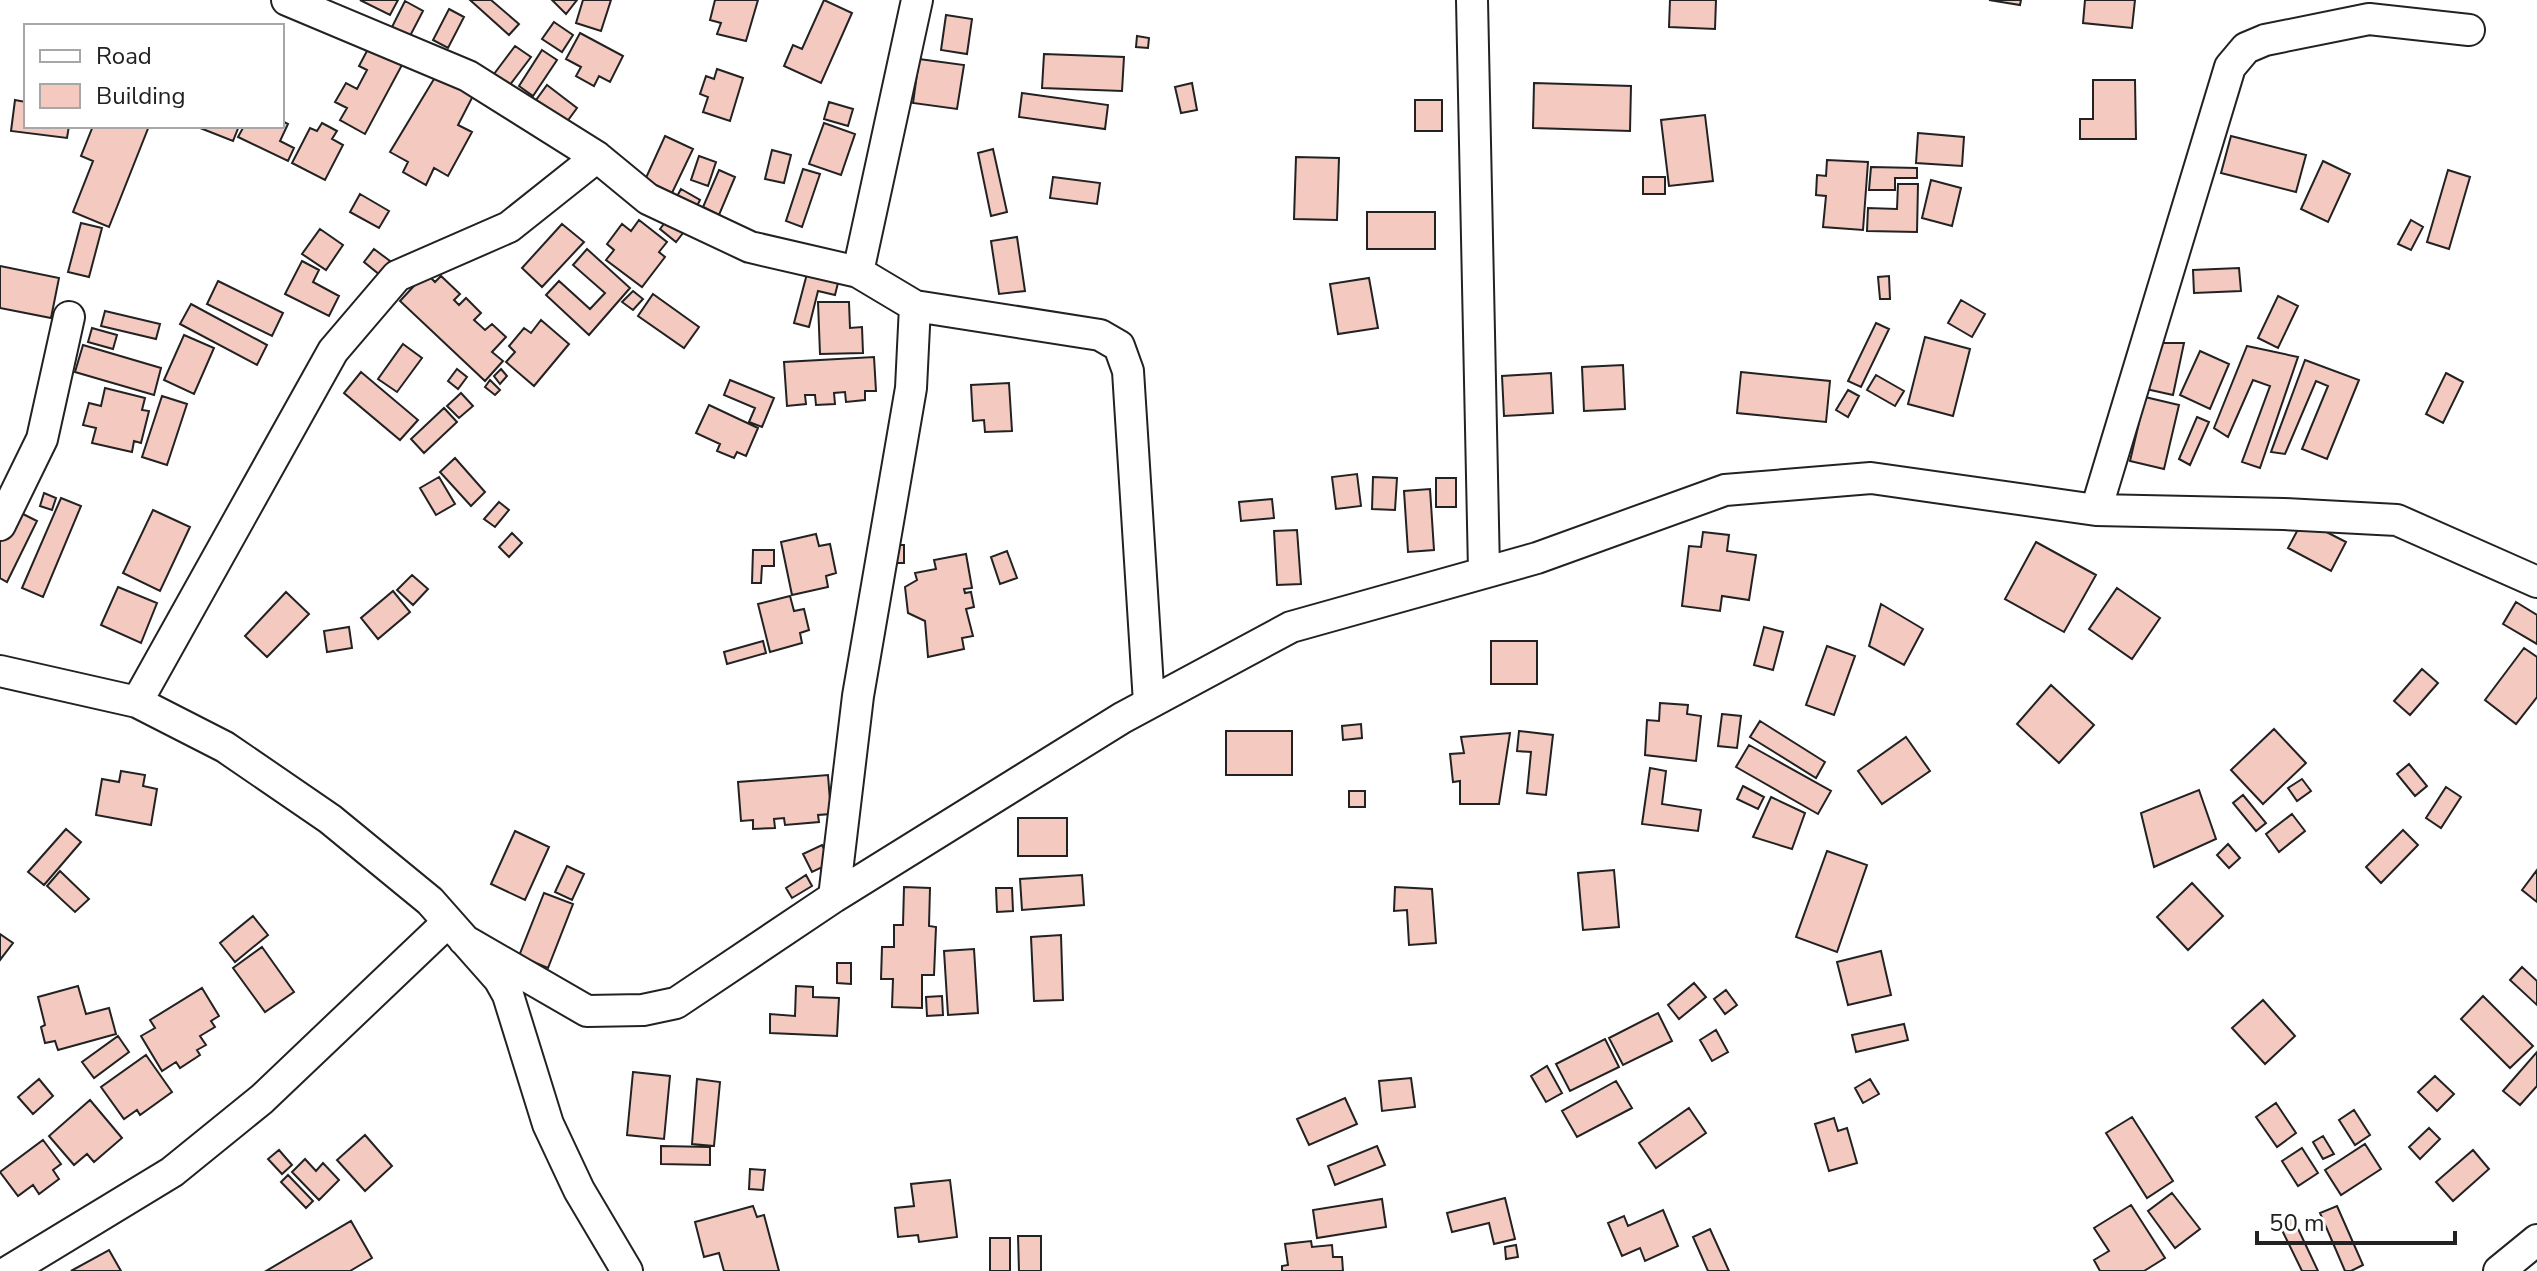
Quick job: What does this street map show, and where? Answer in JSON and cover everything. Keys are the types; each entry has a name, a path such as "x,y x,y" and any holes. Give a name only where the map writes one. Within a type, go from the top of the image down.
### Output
{"street":[{"path":"287,0 468,76 597,157 648,199 750,247 858,272 915,306 1100,335 1119,346 1128,371 1149,703"},
{"path":"858,272 917,0"},
{"path":"1472,0 1484,571"},
{"path":"2096,510 2230,67 2246,48 2265,40 2369,19 2469,30"},
{"path":"137,702 333,351 397,276 509,227 597,157"},
{"path":"834,897 858,696 911,388 915,306"},
{"path":"0,525 42,439 69,317"},
{"path":"456,931 587,1011 643,1010 676,1003 834,897 1149,703 1291,627 1537,558 1725,490 1871,478 2096,510 2397,520 2537,582"},
{"path":"0,671 137,702 225,747 285,786 430,901 499,979 508,995 548,1124 613,1265"},
{"path":"9,1271 121,1206 185,1162 456,931"},
{"path":"2499,1271 2537,1240"}],"building":[{"path":"360,0 398,0 390,15"},
{"path":"470,0 491,0 519,24 509,35"},
{"path":"552,0 577,0 566,14"},
{"path":"583,0 611,0 601,31 576,23"},
{"path":"715,0 758,0 746,41 717,34 721,23 710,20"},
{"path":"824,0 852,13 821,83 784,66 793,45 802,49"},
{"path":"1670,0 1716,0 1715,29 1669,27"},
{"path":"1989,0 2021,0 2020,5"},
{"path":"2085,0 2135,0 2132,28 2083,23"},
{"path":"405,1 423,11 410,36 392,27"},
{"path":"449,9 464,17 448,48 433,40"},
{"path":"946,15 972,19 967,54 941,50"},
{"path":"554,22 573,35 562,52 542,39"},
{"path":"580,33 623,56 610,82 599,76 594,86 576,76 581,67 566,59"},
{"path":"1137,36 1149,38 1148,48 1136,47"},
{"path":"515,46 531,57 506,90 491,78"},
{"path":"369,47 402,65 365,134 340,120 347,108 335,102 346,83 357,89 367,70 359,66"},
{"path":"542,50 557,60 533,96 519,86"},
{"path":"1044,54 1124,57 1122,91 1042,88"},
{"path":"919,59 964,65 957,109 913,103"},
{"path":"717,69 743,78 730,121 703,112 708,97 700,94 706,76 714,79"},
{"path":"437,74 474,94 458,125 472,132 448,176 434,168 426,185 403,172 408,162 390,152"},
{"path":"2093,80 2135,80 2136,139 2080,139 2080,119 2093,119"},
{"path":"1192,83 1197,110 1181,113 1175,87"},
{"path":"1534,83 1631,86 1630,131 1533,128"},
{"path":"547,85 577,108 566,123 536,100"},
{"path":"1022,93 1108,105 1105,129 1019,117"},
{"path":"15,100 24,102 24,128 69,128 67,138 11,131"},
{"path":"1415,100 1442,100 1442,131 1415,131"},
{"path":"829,102 853,109 848,126 824,119"},
{"path":"1705,115 1713,181 1669,186 1661,120"},
{"path":"284,122 288,124 280,141 294,148 288,161 238,137 243,128 284,128"},
{"path":"322,123 337,131 332,139 343,145 325,180 292,163 310,128 317,131"},
{"path":"824,123 855,134 841,175 809,164"},
{"path":"92,128 148,128 109,227 73,212 93,161 81,156"},
{"path":"200,128 238,128 233,141"},
{"path":"1918,133 1964,137 1962,166 1916,163"},
{"path":"665,136 693,149 672,193 645,180"},
{"path":"2231,136 2306,155 2296,192 2221,173"},
{"path":"993,149 1007,212 991,216 978,153"},
{"path":"772,150 791,155 784,183 765,179"},
{"path":"699,156 716,162 708,186 691,180"},
{"path":"1296,157 1339,158 1337,220 1294,219"},
{"path":"1827,160 1868,162 1863,230 1823,227 1826,196 1816,195 1817,175 1826,176"},
{"path":"2323,161 2350,174 2328,222 2301,209"},
{"path":"1871,167 1917,168 1917,178 1895,178 1895,190 1869,190"},
{"path":"803,169 820,174 802,227 786,221"},
{"path":"719,170 735,177 719,215 703,207"},
{"path":"2448,170 2470,177 2449,249 2427,242"},
{"path":"1053,177 1100,183 1097,204 1050,198"},
{"path":"1643,177 1665,177 1665,194 1643,194"},
{"path":"1931,180 1961,188 1952,226 1922,218"},
{"path":"1898,184 1918,184 1917,232 1867,231 1868,208 1897,209"},
{"path":"681,189 700,200 695,210 675,200"},
{"path":"360,194 389,211 379,228 350,212"},
{"path":"1367,212 1435,212 1435,249 1367,249"},
{"path":"639,220 667,242 659,252 665,257 642,287 606,260 614,250 607,244 622,224 631,231"},
{"path":"667,220 683,233 676,242 660,229"},
{"path":"2411,220 2423,227 2411,250 2398,244"},
{"path":"81,223 102,228 89,277 68,272"},
{"path":"562,224 584,242 542,287 522,268"},
{"path":"320,229 343,245 326,270 302,254"},
{"path":"1017,237 1025,291 999,294 991,241"},
{"path":"374,249 390,261 380,275 364,262"},
{"path":"587,249 630,288 589,335 546,295 559,281 590,309 605,293 573,265"},
{"path":"302,261 319,270 313,282 339,296 329,316 285,294"},
{"path":"0,266 59,278 51,318 0,308"},
{"path":"809,266 840,275 835,295 818,291 809,327 794,323"},
{"path":"2239,268 2241,291 2194,293 2193,270"},
{"path":"426,273 435,282 441,276 460,294 454,300 459,305 466,298 481,313 474,320 485,330 492,324 506,337 492,352 503,361 485,381 400,301"},
{"path":"1889,276 1890,299 1880,299 1878,277"},
{"path":"1369,278 1378,328 1338,334 1330,284"},
{"path":"218,281 283,313 272,336 207,304"},
{"path":"633,291 643,299 633,310 622,302"},
{"path":"653,294 699,327 684,348 638,316"},
{"path":"2278,296 2298,306 2278,348 2258,338"},
{"path":"1961,300 1985,314 1972,337 1948,323"},
{"path":"818,302 849,302 850,328 862,327 863,353 820,354"},
{"path":"191,304 267,345 257,365 180,324"},
{"path":"105,311 160,324 156,339 101,326"},
{"path":"541,320 569,344 534,386 506,362 515,352 509,346 524,328 531,333"},
{"path":"1876,323 1889,329 1861,387 1848,381"},
{"path":"92,328 117,335 113,349 88,342"},
{"path":"184,335 214,348 194,394 164,380"},
{"path":"1925,337 1970,349 1953,416 1908,404"},
{"path":"2158,343 2184,343 2173,395 2146,389"},
{"path":"403,344 422,358 397,392 378,379"},
{"path":"83,345 161,368 154,395 75,372"},
{"path":"2247,346 2298,357 2260,468 2242,462 2270,386 2253,380 2228,437 2214,428"},
{"path":"2200,351 2229,364 2210,409 2180,395"},
{"path":"874,357 876,391 865,391 865,400 846,402 845,392 834,393 835,404 816,405 815,395 805,395 806,404 787,406 784,362"},
{"path":"2305,360 2359,380 2327,459 2302,449 2328,386 2316,381 2285,454 2271,452"},
{"path":"1623,365 1625,409 1584,411 1582,367"},
{"path":"457,369 467,377 458,389 448,381"},
{"path":"501,369 507,376 500,384 494,376"},
{"path":"361,372 418,420 400,440 344,393"},
{"path":"1741,372 1830,381 1826,422 1737,413"},
{"path":"1551,373 1553,413 1504,416 1502,376"},
{"path":"2446,373 2463,382 2443,423 2426,414"},
{"path":"1876,375 1904,391 1895,406 1867,390"},
{"path":"490,380 500,390 495,395 485,387"},
{"path":"730,380 774,398 762,427 749,422 755,408 724,395"},
{"path":"1009,383 1012,431 985,432 984,420 973,421 971,385"},
{"path":"105,388 145,398 142,410 149,411 141,443 134,441 132,452 92,443 96,428 83,425 89,403 101,406"},
{"path":"1848,390 1859,396 1848,417 1836,410"},
{"path":"461,393 473,406 459,418 447,406"},
{"path":"162,396 187,404 167,465 142,457"},
{"path":"2145,397 2179,405 2164,469 2130,461"},
{"path":"709,405 758,428 746,456 737,452 734,458 717,451 720,444 696,433"},
{"path":"444,408 457,422 424,453 411,439"},
{"path":"2197,417 2209,422 2190,465 2179,459"},
{"path":"455,458 485,492 471,506 440,472"},
{"path":"1357,474 1361,506 1336,509 1332,477"},
{"path":"439,477 455,504 436,515 420,488"},
{"path":"1373,477 1397,478 1395,510 1372,509"},
{"path":"1436,478 1456,478 1456,507 1436,507"},
{"path":"1430,489 1434,550 1408,552 1404,491"},
{"path":"44,493 56,498 52,510 40,506"},
{"path":"61,498 81,506 43,597 22,588"},
{"path":"1272,499 1274,518 1241,521 1239,502"},
{"path":"499,502 509,510 495,527 484,519"},
{"path":"15,510 37,521 7,582 0,578 0,541"},
{"path":"153,510 190,527 160,591 123,573"},
{"path":"2303,520 2346,542 2331,571 2288,548"},
{"path":"1297,530 1301,584 1277,585 1274,531"},
{"path":"1703,532 1729,535 1727,551 1756,555 1749,600 1722,596 1720,611 1682,606 1689,546 1701,547"},
{"path":"512,533 522,543 509,557 499,547"},
{"path":"816,534 819,546 830,544 836,573 826,576 828,587 792,595 781,542"},
{"path":"2036,542 2096,575 2064,632 2005,599"},
{"path":"888,545 904,545 904,563 889,563"},
{"path":"753,550 774,550 774,566 762,566 761,583 752,583"},
{"path":"1007,551 1017,578 1000,584 991,557"},
{"path":"966,554 972,588 964,589 965,593 971,592 974,607 966,609 973,636 962,638 964,649 928,657 925,621 908,613 905,587 917,580 915,573 936,569 934,560"},
{"path":"412,575 428,589 413,605 397,590"},
{"path":"118,587 157,603 141,643 101,625"},
{"path":"2117,588 2160,618 2132,659 2089,629"},
{"path":"393,591 410,612 378,639 361,618"},
{"path":"286,592 309,614 267,657 245,636"},
{"path":"790,596 794,611 804,609 809,630 800,633 802,643 770,652 758,604"},
{"path":"2516,602 2537,615 2537,644 2503,624"},
{"path":"1881,604 1923,629 1904,665 1869,646"},
{"path":"349,627 352,648 327,652 324,631"},
{"path":"1764,627 1783,632 1773,670 1754,665"},
{"path":"763,641 766,653 727,664 724,652"},
{"path":"1491,641 1537,641 1537,684 1491,684"},
{"path":"1827,646 1855,656 1834,715 1806,705"},
{"path":"2524,648 2537,657 2537,697 2516,724 2485,700"},
{"path":"2422,669 2438,683 2410,715 2394,701"},
{"path":"2051,685 2094,725 2059,763 2017,724"},
{"path":"1660,703 1688,705 1687,714 1701,716 1696,761 1645,755 1647,720 1659,721"},
{"path":"1722,714 1741,716 1737,748 1718,746"},
{"path":"1760,721 1825,762 1816,778 1750,737"},
{"path":"1361,724 1362,738 1343,740 1342,726"},
{"path":"2274,729 2306,763 2263,804 2231,770"},
{"path":"1226,731 1292,731 1292,775 1226,775"},
{"path":"1519,731 1553,735 1546,795 1527,793 1531,752 1517,751"},
{"path":"1510,733 1499,804 1460,804 1460,781 1453,782 1450,754 1464,753 1461,737"},
{"path":"1906,737 1930,771 1882,804 1858,771"},
{"path":"1749,745 1831,791 1818,814 1736,767"},
{"path":"2409,764 2427,786 2415,796 2397,774"},
{"path":"1650,768 1666,771 1662,804 1701,810 1698,831 1642,824"},
{"path":"121,771 145,775 143,786 157,789 151,825 96,815 102,779 119,782"},
{"path":"828,775 831,814 818,815 819,822 785,825 784,818 774,819 775,828 753,829 753,820 741,821 738,782"},
{"path":"2302,779 2311,791 2297,801 2288,788"},
{"path":"1743,786 1764,797 1758,809 1737,799"},
{"path":"2446,787 2461,797 2441,828 2426,818"},
{"path":"2199,790 2216,839 2154,867 2141,813"},
{"path":"1349,791 1365,791 1365,807 1349,807"},
{"path":"2243,795 2266,823 2256,831 2233,803"},
{"path":"1771,797 1805,813 1792,849 1753,837"},
{"path":"2292,814 2305,831 2279,852 2266,834"},
{"path":"1018,818 1067,818 1067,856 1018,856"},
{"path":"66,829 81,842 44,885 28,872"},
{"path":"2403,830 2418,845 2381,883 2366,867"},
{"path":"515,831 549,847 525,900 491,884"},
{"path":"2228,844 2240,858 2229,868 2217,855"},
{"path":"822,845 831,863 812,872 803,854"},
{"path":"1827,851 1867,865 1837,952 1796,937"},
{"path":"567,866 584,874 572,900 555,892"},
{"path":"1614,870 1619,927 1583,930 1578,873"},
{"path":"2537,870 2537,902 2522,890"},
{"path":"60,871 89,899 75,912 47,886"},
{"path":"806,875 812,886 792,898 786,888"},
{"path":"1082,875 1084,905 1022,910 1020,879"},
{"path":"2192,883 2223,916 2188,950 2157,917"},
{"path":"904,887 930,888 929,926 936,927 934,975 922,975 922,1008 892,1007 893,979 881,979 882,947 894,947 894,925 903,925"},
{"path":"1395,887 1432,889 1436,943 1409,945 1407,910 1394,911"},
{"path":"996,888 1012,888 1013,911 997,912"},
{"path":"544,893 573,904 548,968 519,956"},
{"path":"253,916 268,935 235,962 220,943"},
{"path":"0,934 13,943 0,960"},
{"path":"1061,935 1063,1000 1034,1001 1031,937"},
{"path":"262,947 294,992 265,1012 233,968"},
{"path":"974,949 978,1013 948,1015 944,951"},
{"path":"1881,951 1891,995 1848,1005 1837,962"},
{"path":"837,963 851,963 851,984 837,983"},
{"path":"2522,967 2537,981 2537,1005 2510,980"},
{"path":"1694,983 1706,997 1679,1019 1668,1005"},
{"path":"78,986 86,1014 109,1008 116,1034 58,1050 55,1041 45,1043 41,1027 45,1025 38,997"},
{"path":"796,986 813,987 813,997 839,998 837,1036 770,1033 770,1014 795,1016"},
{"path":"202,988 219,1016 211,1021 215,1027 200,1036 206,1045 197,1050 200,1055 180,1068 176,1062 162,1071 141,1036 155,1028 150,1020"},
{"path":"1726,990 1737,1005 1725,1014 1714,999"},
{"path":"942,996 943,1015 927,1016 926,997"},
{"path":"2483,996 2533,1046 2510,1068 2461,1019"},
{"path":"2263,1000 2295,1036 2265,1064 2232,1028"},
{"path":"1658,1013 1672,1041 1623,1065 1609,1038"},
{"path":"1904,1024 1908,1040 1856,1052 1852,1035"},
{"path":"1716,1030 1728,1052 1712,1061 1700,1040"},
{"path":"118,1036 129,1052 94,1078 82,1062"},
{"path":"1605,1039 1619,1067 1570,1091 1556,1064"},
{"path":"2537,1052 2537,1086 2520,1105 2503,1091"},
{"path":"146,1055 172,1092 140,1115 137,1110 124,1119 101,1087"},
{"path":"1547,1066 1562,1093 1546,1102 1531,1076"},
{"path":"633,1072 670,1076 664,1139 627,1135"},
{"path":"2435,1076 2454,1094 2437,1111 2418,1092"},
{"path":"1411,1078 1415,1107 1382,1111 1379,1081"},
{"path":"39,1079 53,1096 33,1114 18,1097"},
{"path":"697,1079 720,1082 714,1146 692,1144"},
{"path":"1870,1079 1879,1094 1863,1103 1855,1088"},
{"path":"1616,1081 1632,1108 1577,1137 1562,1111"},
{"path":"1345,1098 1357,1124 1309,1145 1297,1119"},
{"path":"90,1100 122,1138 94,1162 87,1154 74,1165 49,1136"},
{"path":"2276,1103 2296,1133 2277,1147 2256,1117"},
{"path":"1689,1108 1706,1133 1656,1168 1639,1143"},
{"path":"2354,1110 2370,1135 2355,1145 2339,1120"},
{"path":"2132,1117 2173,1181 2147,1198 2106,1133"},
{"path":"1834,1118 1838,1131 1847,1128 1857,1163 1829,1171 1815,1124"},
{"path":"2429,1128 2440,1139 2420,1159 2409,1147"},
{"path":"365,1135 392,1166 365,1191 337,1160"},
{"path":"2323,1136 2334,1154 2323,1159 2313,1142"},
{"path":"43,1140 61,1164 53,1170 59,1179 39,1194 33,1185 18,1196 0,1172"},
{"path":"2365,1144 2381,1169 2341,1195 2325,1170"},
{"path":"661,1146 710,1147 710,1165 661,1164"},
{"path":"1377,1146 1385,1165 1335,1185 1328,1166"},
{"path":"2302,1148 2318,1173 2298,1186 2282,1161"},
{"path":"279,1150 292,1165 282,1174 268,1159"},
{"path":"2473,1150 2489,1169 2453,1201 2436,1182"},
{"path":"305,1159 316,1171 323,1163 339,1180 319,1200 292,1172"},
{"path":"750,1169 765,1170 763,1190 749,1189"},
{"path":"288,1175 313,1201 306,1208 281,1182"},
{"path":"950,1180 957,1237 919,1242 918,1235 898,1237 895,1208 914,1206 911,1184"},
{"path":"2172,1193 2200,1229 2175,1248 2148,1211"},
{"path":"1505,1198 1515,1239 1494,1244 1489,1223 1452,1232 1447,1213"},
{"path":"1382,1199 1386,1227 1317,1238 1313,1210"},
{"path":"2131,1205 2165,1258 2144,1271 2100,1271 2094,1260 2109,1251 2094,1228"},
{"path":"753,1206 757,1217 764,1215 779,1271 724,1271 719,1253 704,1257 695,1222"},
{"path":"2337,1206 2363,1265 2351,1271 2345,1271 2320,1213"},
{"path":"1663,1210 1678,1246 1645,1261 1640,1248 1622,1256 1608,1223 1624,1216 1628,1226"},
{"path":"2292,1216 2318,1271 2302,1271 2278,1222"},
{"path":"351,1221 372,1258 350,1271 266,1271"},
{"path":"1710,1229 1729,1271 1708,1271 1693,1237"},
{"path":"1018,1236 1041,1236 1041,1271 1019,1271"},
{"path":"990,1238 1010,1238 1010,1271 990,1271"},
{"path":"1311,1241 1312,1247 1332,1245 1333,1257 1342,1257 1343,1271 1282,1271 1282,1266 1288,1265 1285,1244"},
{"path":"1516,1245 1518,1257 1506,1259 1505,1247"},
{"path":"109,1250 121,1271 71,1271"}]}
